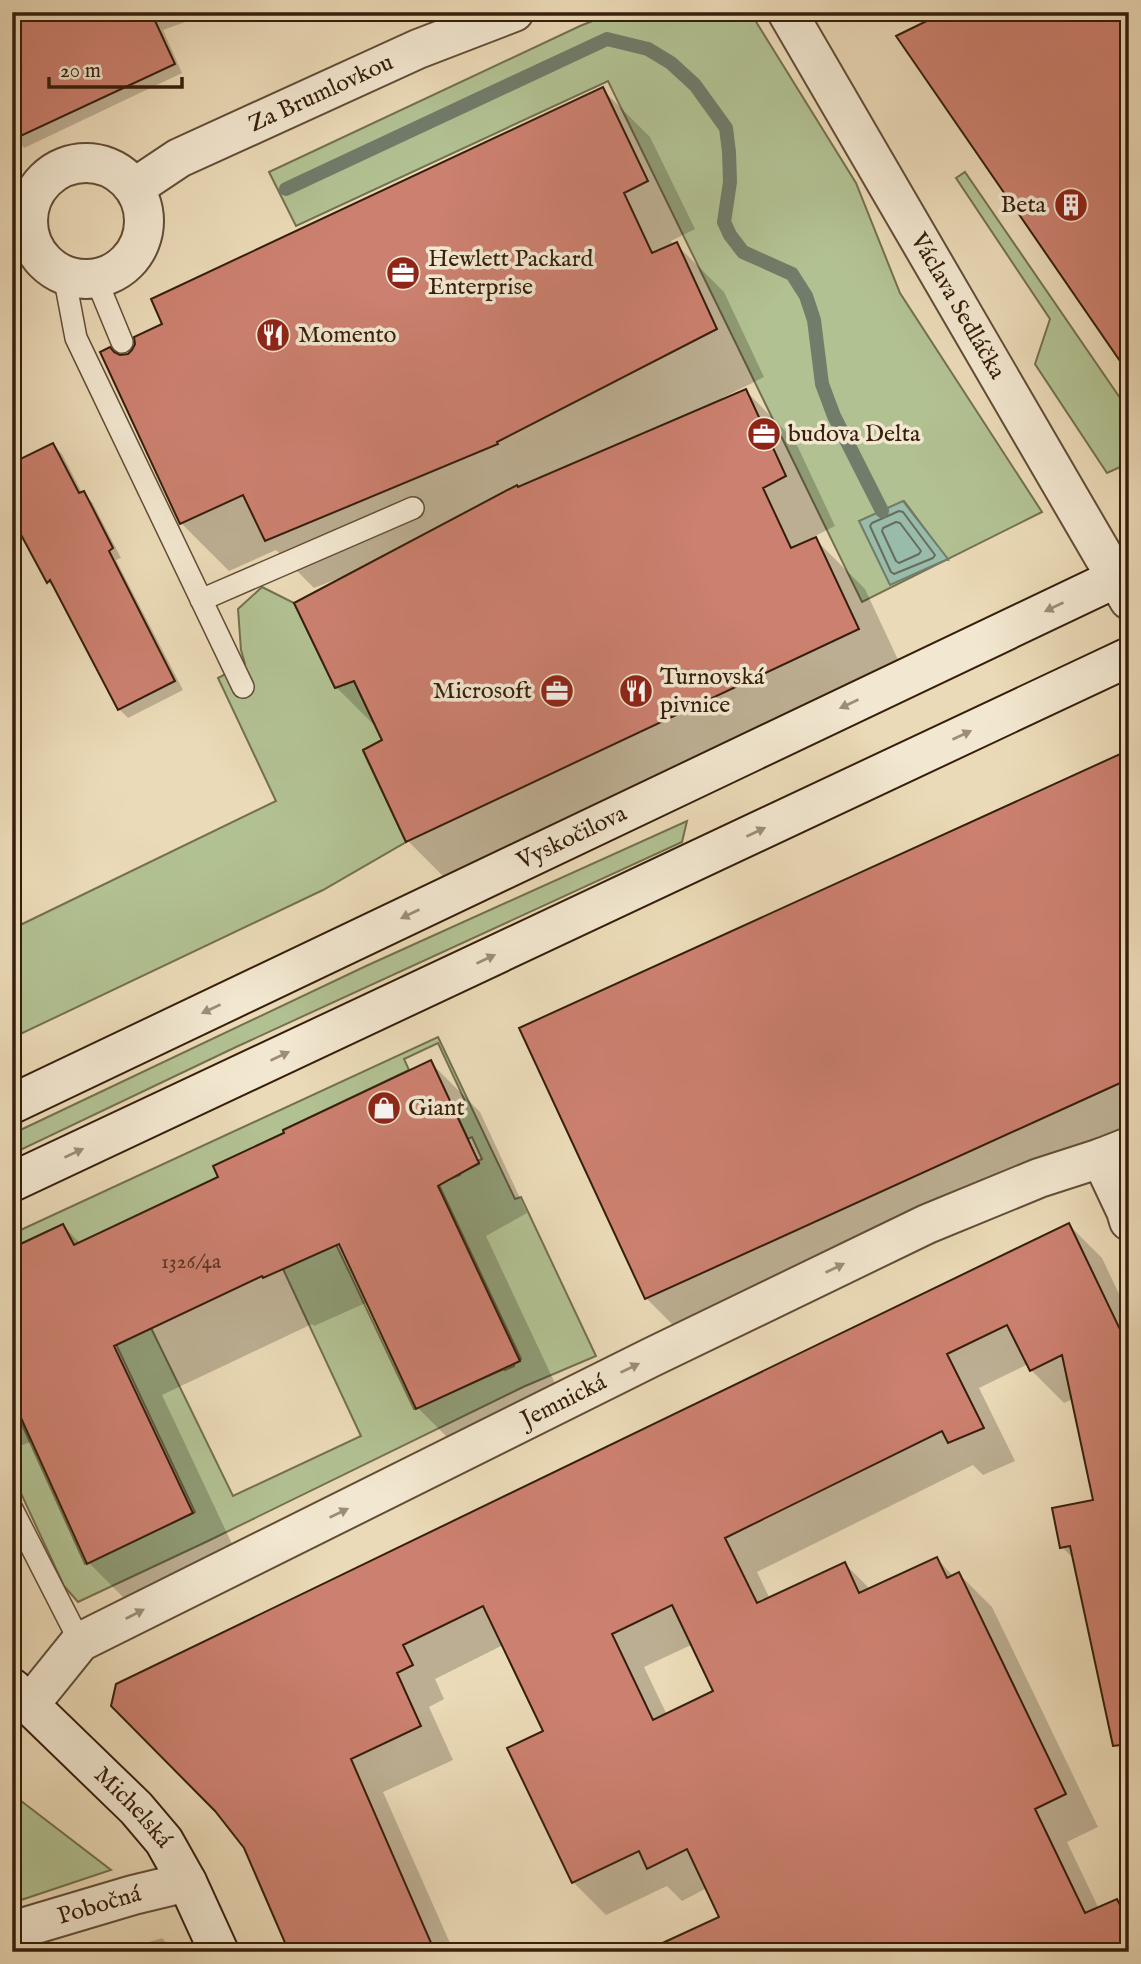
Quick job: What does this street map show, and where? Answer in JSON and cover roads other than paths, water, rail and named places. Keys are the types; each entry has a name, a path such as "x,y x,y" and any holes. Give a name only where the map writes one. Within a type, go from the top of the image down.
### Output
{"street":[{"name":"Za Brumlovkou","path":"134,188 179,158 418,49 513,12"},
{"name":"Václava Sedláčka","path":"793,14 1124,583"},
{"path":"75,164 102,165 114,170 134,188 142,203 145,219 143,236 126,264 112,274 80,277 52,270 42,260 29,236 29,209 33,196 50,175 75,164"},
{"name":"Vyskočilova","path":"12,1104 1124,583"},
{"path":"12,1182 1129,657"},
{"path":"1115,1152 1129,1221"},
{"name":"Jemnická","path":"21,1696 80,1642 652,1357 928,1224 1039,1178 1115,1152"},
{"name":"Michelská","path":"21,1696 136,1808 164,1841 187,1882 219,1952"},
{"name":"Pobočná","path":"12,1931 187,1882"}],"lane":[{"path":"80,277 122,342"},
{"path":"80,277 76,338 243,687"},
{"path":"201,600 413,508"},
{"path":"12,1509 80,1642"}],"water":[{"path":"903,501 948,559 890,585 859,521"}],"waterway":[{"path":"286,189 607,39 648,49 671,63 695,85 726,128 730,182 724,222 743,252 792,274 806,296 814,320 822,384 834,416 882,511"}],"place":[{"name":"Beta","path":"1071,205"},
{"name":"Hewlett Packard Enterprise","path":"403,273"},
{"name":"Momento","path":"273,335"},
{"name":"budova Delta","path":"764,434"},
{"name":"Microsoft","path":"557,691"},
{"name":"Turnovská pivnice","path":"636,691"},
{"name":"Giant","path":"384,1108"}]}
